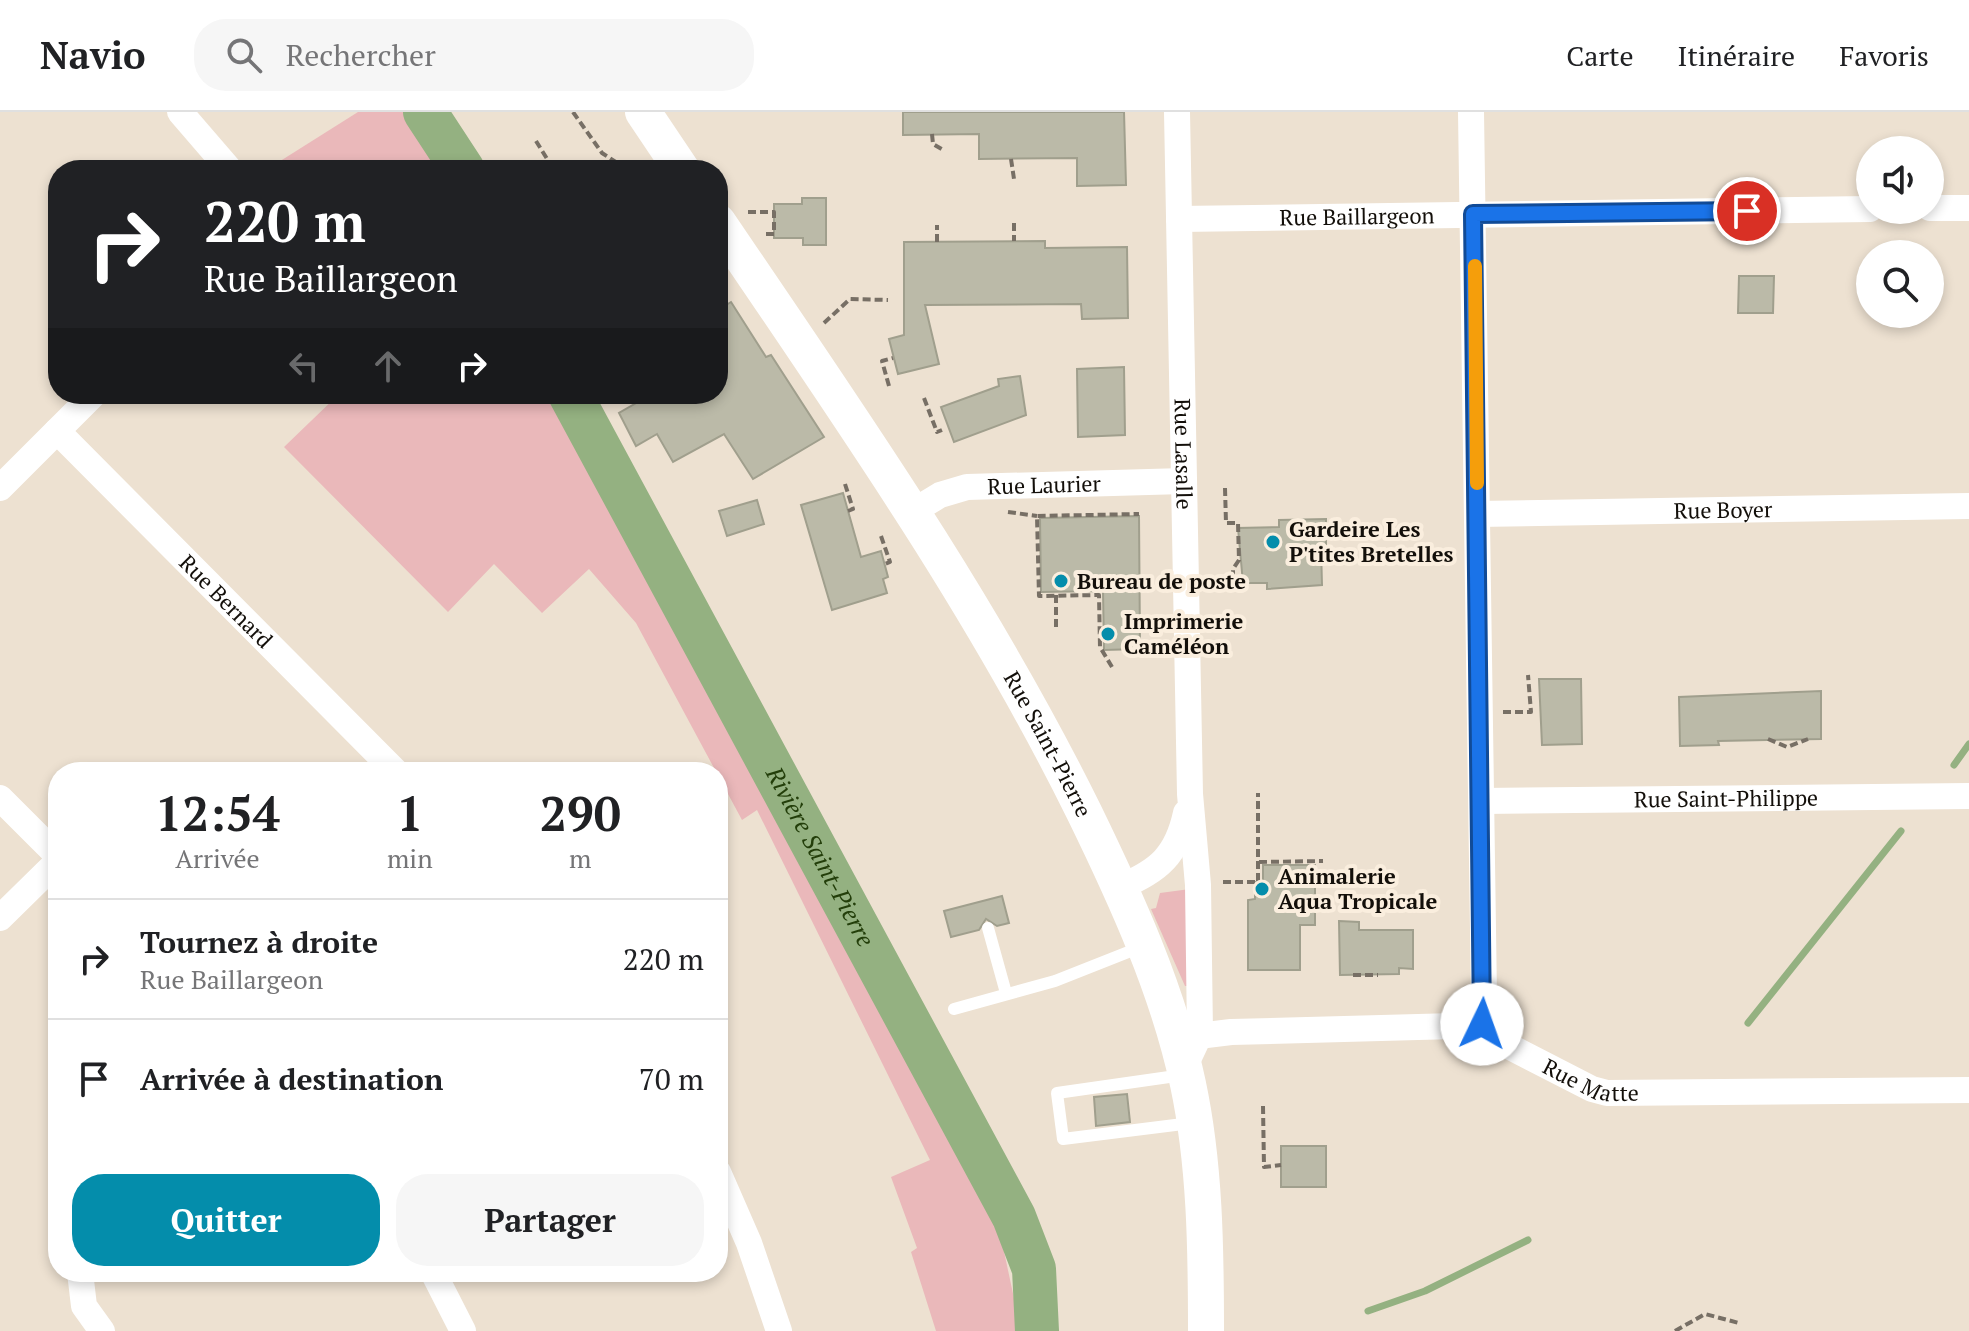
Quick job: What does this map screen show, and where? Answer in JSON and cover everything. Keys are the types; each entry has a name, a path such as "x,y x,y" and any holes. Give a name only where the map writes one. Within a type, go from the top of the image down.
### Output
{"main road":[{"path":"643,112 675,160"},
{"name":"Rue Saint-Pierre","path":"728,220 1018,684 1120,887 1186,1054 1204,1230 1206,1331"}],"street":[{"path":"180,112 221,160"},
{"name":"Rue Lasalle","path":"1177,112 1190,794 1198,885 1186,1054"},
{"path":"1471,112 1484,997 1479,1031"},
{"path":"1944,208 1969,208"},
{"name":"Rue Baillargeon","path":"1179,219 1856,209"},
{"path":"0,488 84,404"},
{"name":"Rue Bernard","path":"57,431 386,762"},
{"name":"Rue Laurier","path":"912,512 940,495 967,487 1184,481"},
{"name":"Rue Boyer","path":"1477,514 1969,506"},
{"name":"Rue Lasalle","path":"1120,887 1153,872 1167,861 1181,835 1190,794"},
{"name":"Rue Saint-Philippe","path":"1482,801 1969,796"},
{"path":"0,798 48,848"},
{"path":"0,918 48,868"},
{"name":"Rue Matte","path":"1186,1054 1455,1026 1479,1031 1592,1089 1607,1093 1969,1090"},
{"path":"728,1195 749,1243 779,1331"},
{"path":"81,1282 84,1306 102,1331"},
{"path":"438,1282 463,1331"}],"lane":[{"path":"988,928 1006,993"},
{"path":"954,1009 1055,981 1144,946"},
{"path":"1186,1054 1057,1093 1063,1139 1163,1123 1195,1123"}],"path":[{"path":"573,112 602,153 613,160"},
{"path":"932,134 933,144 945,151"},
{"path":"536,141 548,160"},
{"path":"1011,159 1014,179"},
{"path":"728,217 774,212 774,234"},
{"path":"1014,223 1014,241"},
{"path":"937,225 937,242"},
{"path":"813,330 850,299 888,300"},
{"path":"889,386 882,361 893,358"},
{"path":"924,398 937,432 942,430"},
{"path":"845,484 853,509 848,511"},
{"path":"1225,488 1226,523 1238,523 1239,560 1233,569 1233,586"},
{"path":"1016,516 1139,514"},
{"path":"1037,516 1039,596 1099,593 1100,647 1112,667"},
{"path":"881,536 890,562 885,564"},
{"path":"1056,595 1056,628"},
{"path":"1090,627 1099,628"},
{"path":"1528,675 1531,712"},
{"path":"1768,739 1787,747 1808,739"},
{"path":"1217,882 1258,882 1258,793"},
{"path":"1259,862 1323,861"},
{"path":"1353,975 1378,975"},
{"path":"1263,1106 1264,1167 1281,1165"},
{"path":"1675,1331 1705,1314 1739,1323"}],"shaded area":[{"path":"358,112 408,112 436,160 282,160"},
{"path":"329,404 558,404 624,537 999,1228 1021,1331 936,1331 911,1252 917,1248 891,1177 930,1160 757,810 742,820 728,794 728,762 711,762 636,623 589,569 542,613 494,564 448,612 284,447"},
{"path":"1190,889 1188,986 1185,986 1151,909 1156,908 1160,893"}],"building":[{"path":"903,112 1124,112 1126,185 1077,186 1077,158 979,159 979,134 903,135"},
{"path":"802,198 826,198 826,245 803,245 803,238 774,238 774,204 802,204"},
{"path":"1045,241 1045,248 1127,247 1128,318 1082,319 1081,304 925,305 939,364 898,374 889,339 904,335 904,242"},
{"path":"1739,276 1774,276 1773,313 1738,313"},
{"path":"731,302 766,357 771,355 824,437 753,479 724,434 673,462 657,434 636,446 619,413 635,404 728,404 728,304"},
{"path":"1124,367 1125,435 1078,437 1077,369"},
{"path":"1020,376 1026,415 954,442 941,407 999,386 998,379"},
{"path":"843,493 861,557 881,551 888,577 883,579 887,593 832,610 801,505"},
{"path":"757,500 764,524 727,536 719,511"},
{"path":"1139,516 1140,649 1104,650 1103,591 1041,592 1040,518"},
{"path":"1326,519 1326,547 1321,547 1322,585 1267,589 1267,583 1243,583 1238,528 1279,527 1279,520"},
{"path":"1539,679 1581,679 1582,744 1542,745"},
{"path":"1821,691 1821,739 1718,741 1719,745 1680,746 1679,697"},
{"path":"1263,865 1315,865 1315,925 1300,925 1300,970 1248,970 1248,900 1255,899 1255,882 1263,882"},
{"path":"1002,896 1009,923 997,926 986,919 979,930 951,937 944,911"},
{"path":"1339,921 1359,922 1359,930 1413,930 1413,969 1399,968 1399,974 1340,975"},
{"path":"1127,1094 1130,1122 1096,1126 1094,1097"},
{"path":"1281,1146 1326,1146 1326,1187 1281,1187"}],"waterway":[{"name":"Rivière Saint-Pierre","path":"425,112 456,160"},
{"name":"Rivière Saint-Pierre","path":"575,404 1014,1217 1034,1269 1037,1331"},
{"path":"1954,765 1969,744"},
{"path":"1748,1023 1901,831"},
{"path":"1368,1311 1425,1291 1528,1240"}],"slow traffic":[{"path":"1475,266 1477,483"}],"place":[{"name":"Gardeire Les P'tites Bretelles","path":"1273,542"},
{"name":"Bureau de poste","path":"1061,581"},
{"name":"Imprimerie Caméléon","path":"1108,634"},
{"name":"Animalerie Aqua Tropicale","path":"1262,889"}],"route":[{"path":"1482,1024 1473,214 1747,211"}]}
